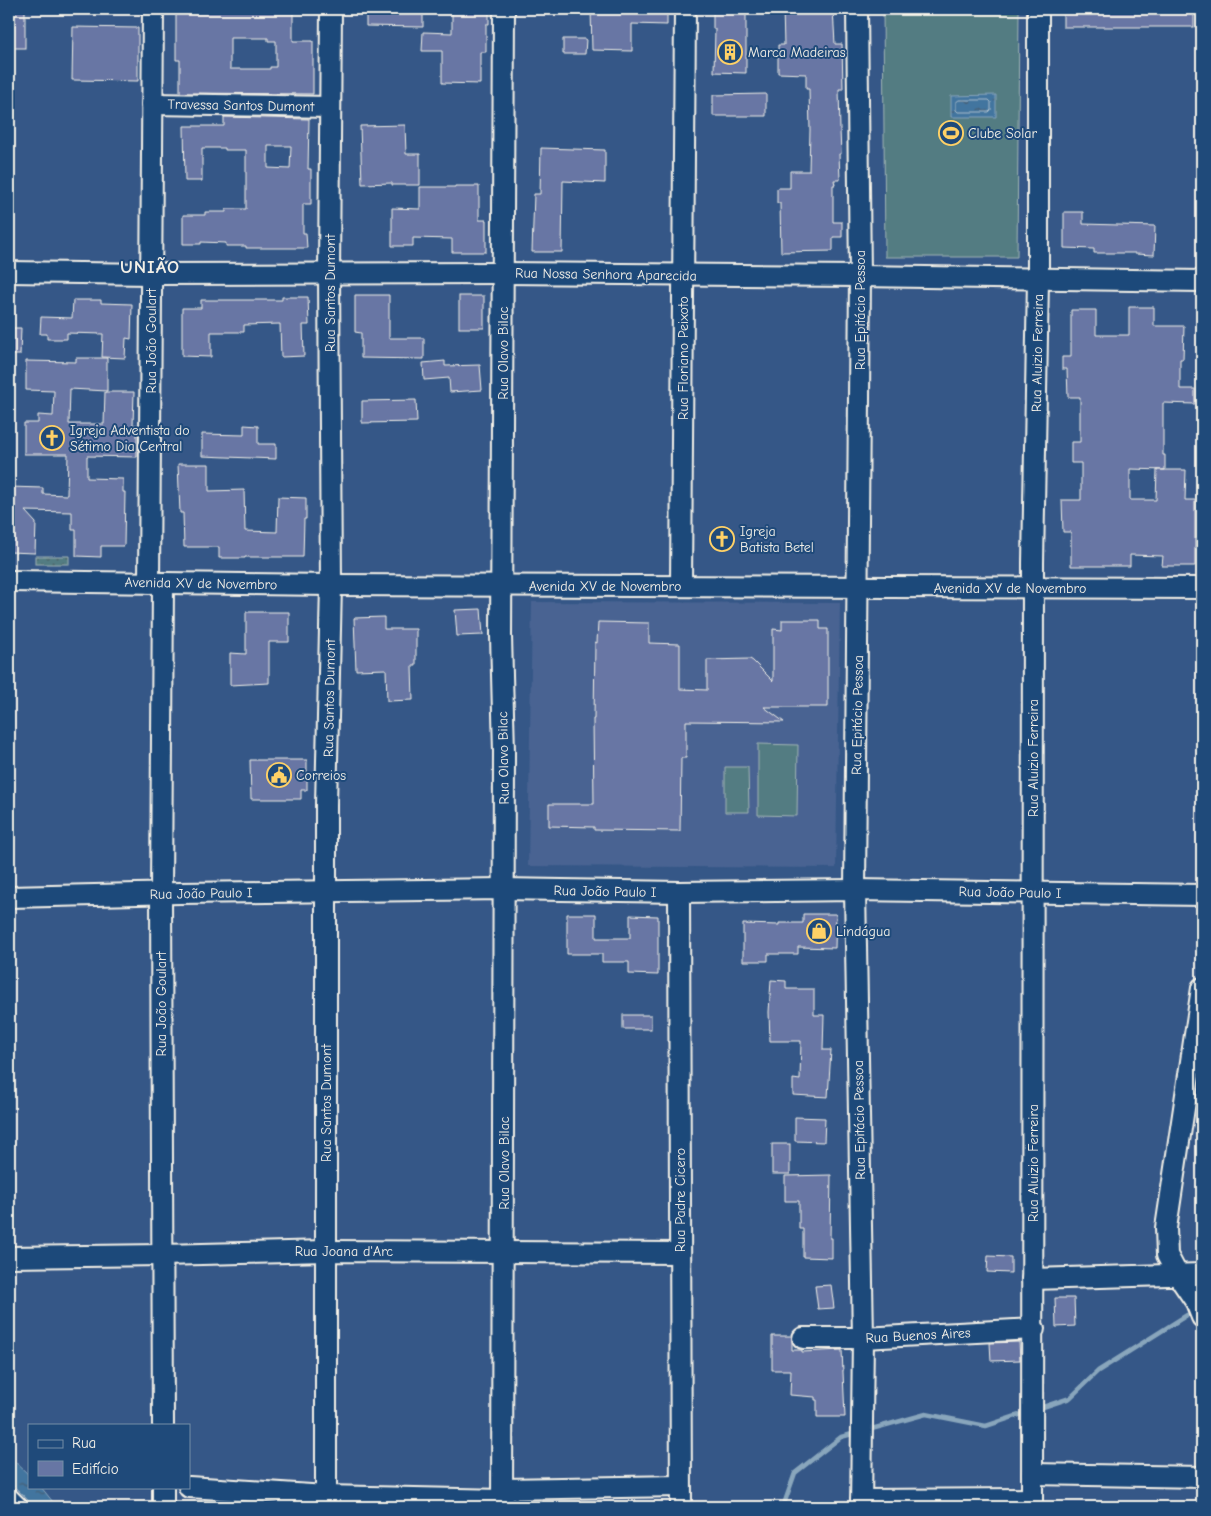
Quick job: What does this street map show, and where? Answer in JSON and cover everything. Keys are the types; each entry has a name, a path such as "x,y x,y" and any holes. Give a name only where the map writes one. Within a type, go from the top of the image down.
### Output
{"street":[{"name":"Rua João Goulart","path":"153,9 151,274 161,893 163,1424"},
{"name":"Rua Santos Dumont","path":"326,1502 326,805 331,585 329,274 331,9"},
{"name":"Rua Olavo Bilac","path":"503,1499 504,752 502,586 504,9"},
{"name":"Rua Floriano Peixoto","path":"680,586 685,9"},
{"name":"Rua Epitácio Pessoa","path":"857,9 860,276 855,890 864,1338 861,1504"},
{"name":"Rua Aluizio Ferreira","path":"1032,1503 1034,1329 1032,1279 1033,587 1038,279 1038,9"},
{"name":"Travessa Santos Dumont","path":"152,104 330,107"},
{"name":"Rua Nossa Senhora Aparecida","path":"9,272 151,274 503,273 1202,281"},
{"name":"Avenida XV de Novembro","path":"9,581 331,585 1202,588"},
{"name":"Rua João Paulo I","path":"9,897 161,893 503,889 679,892 855,890 1202,895"},
{"name":"Rua Padre Cicero","path":"679,892 681,1507"},
{"path":"1202,988 1166,1228 1168,1255 1177,1274 1196,1302 1202,1317"},
{"name":"Rua Joana d'Arc","path":"9,1257 326,1250 680,1253"},
{"path":"1032,1279 1202,1274"},
{"name":"Rua Buenos Aires","path":"802,1338 864,1338 1034,1329"},
{"path":"1032,1474 1202,1477"},
{"path":"190,1487 326,1502 503,1499 680,1486"},
{"path":"163,1488 163,1507"},
{"path":"9,1499 16,1507"},
{"path":"861,1504 1032,1503"}],"shaded area":[{"path":"532,602 840,603 836,868 528,866"}],"green space":[{"name":"Clube Solar","path":"883,9 1019,9 1017,257 885,257"},
{"path":"35,556 69,556 69,564 35,564"},
{"path":"758,744 798,745 797,816 758,815"},
{"path":"725,767 748,767 749,812 725,812"}],"water":[{"path":"996,95 996,117 951,117 951,96"},
{"path":"9,1456 28,1474 28,1488 42,1488 57,1507 35,1507 9,1481"}],"building":[{"path":"9,9 25,9 25,48 9,48"},
{"path":"176,9 293,9 293,41 313,41 313,94 180,93 180,60 176,60","holes":["230,38 268,38 268,41 276,41 276,67 270,67 270,69 230,69"]},
{"path":"366,9 423,9 423,27 366,26"},
{"path":"452,9 489,9 489,24 486,24 486,52 480,52 480,84 442,83 442,51 422,51 423,32 452,33"},
{"path":"591,9 667,9 667,25 632,24 632,51 592,50"},
{"name":"Marca Madeiras","path":"713,9 746,9 746,73 714,72 715,29 713,29"},
{"path":"783,9 833,9 835,44 842,44 843,89 839,89 840,180 834,180 835,185 833,185 833,222 842,222 842,237 833,237 833,251 781,252 780,203 777,203 777,188 790,188 790,171 809,171 810,130 809,89 806,89 806,74 778,73 778,45 784,45"},
{"path":"1063,9 1194,9 1194,27 1063,27"},
{"path":"73,27 138,28 138,81 72,80"},
{"path":"563,39 586,39 585,54 563,54"},
{"path":"766,94 766,116 713,116 713,95"},
{"path":"224,117 309,119 308,169 311,169 311,204 303,204 303,233 306,233 307,248 246,248 246,246 226,246 226,243 201,242 201,244 183,244 183,215 205,215 205,212 226,212 226,209 246,209 246,150 202,148 202,181 185,181 184,126 224,126","holes":["268,146 291,146 290,169 268,168"]},
{"path":"405,125 406,154 420,154 420,185 392,185 392,183 362,184 360,126"},
{"path":"541,148 605,150 605,183 563,181 562,252 532,252 534,194 540,194"},
{"path":"479,186 479,220 486,220 486,252 452,252 452,239 413,238 413,246 392,246 392,208 420,209 420,187"},
{"path":"1064,212 1083,212 1083,224 1155,226 1154,255 1094,253 1094,249 1064,248"},
{"path":"355,295 389,295 389,338 424,338 424,359 361,358 361,333 355,332"},
{"path":"459,296 484,296 484,328 459,328"},
{"path":"282,297 308,297 309,325 303,325 304,356 281,357 280,324 244,325 244,332 211,332 211,357 182,356 182,308 201,308 201,300 282,300"},
{"path":"73,300 101,300 101,303 132,304 131,339 126,338 125,358 102,357 103,334 67,333 67,339 47,339 47,334 40,334 41,317 72,318"},
{"path":"1129,307 1154,307 1154,326 1184,326 1183,359 1180,359 1180,389 1195,389 1195,404 1163,403 1163,455 1165,455 1165,470 1186,470 1185,500 1195,500 1195,566 1162,566 1163,556 1130,555 1130,566 1071,566 1071,532 1063,532 1062,500 1081,500 1081,463 1071,463 1071,442 1080,442 1080,397 1068,397 1067,369 1062,369 1062,357 1071,357 1071,310 1096,310 1096,335 1129,335","holes":["1130,469 1165,470 1157,470 1156,500 1130,500"]},
{"path":"9,328 21,328 20,355 9,355"},
{"path":"76,358 107,358 107,391 70,389 69,424 104,424 105,392 134,392 133,425 137,425 137,457 87,456 87,478 123,479 123,492 125,492 124,546 101,546 101,557 76,556 76,530 72,530 72,512 25,511 36,523 35,553 9,552 9,487 43,488 43,494 67,495 68,454 24,454 24,423 38,423 38,415 53,416 54,391 26,390 26,361 76,362"},
{"path":"445,361 445,366 480,365 482,390 450,392 449,378 424,380 423,363"},
{"path":"416,400 417,422 362,423 362,401"},
{"path":"244,425 258,426 258,444 276,444 276,459 202,456 202,434 244,435"},
{"path":"178,464 209,464 209,491 244,490 245,531 277,532 278,497 306,498 303,557 219,558 219,547 184,547 183,513 180,513"},
{"path":"481,609 483,635 457,636 455,610"},
{"path":"246,612 289,612 289,642 269,642 269,683 230,685 230,653 246,654"},
{"path":"384,617 384,629 416,629 416,666 412,666 413,700 387,701 386,669 356,670 354,618"},
{"path":"782,620 820,620 820,629 828,629 828,707 764,707 784,722 686,721 686,758 681,758 680,831 594,830 594,827 549,826 549,804 594,804 593,719 595,642 597,643 598,622 649,623 649,643 680,644 680,689 707,690 707,660 750,659 773,681 773,629 782,630"},
{"name":"Correios","path":"250,760 307,760 307,790 301,790 301,799 251,799"},
{"path":"567,914 596,914 596,938 630,938 630,915 658,916 658,975 629,974 629,962 602,962 602,954 567,954"},
{"path":"803,914 836,914 835,948 798,947 798,954 768,954 768,961 743,961 743,924 779,925 779,923 803,923"},
{"path":"771,980 786,981 786,989 814,989 814,1015 824,1015 823,1050 831,1050 828,1097 793,1095 793,1079 800,1080 801,1041 770,1041"},
{"path":"623,1015 651,1015 651,1029 623,1029"},
{"path":"795,1117 825,1118 824,1142 795,1141"},
{"path":"772,1144 790,1144 790,1174 772,1174"},
{"path":"831,1175 830,1238 832,1238 832,1258 803,1257 803,1229 799,1229 799,1201 785,1201 785,1176"},
{"path":"988,1256 1011,1257 1011,1273 987,1272"},
{"path":"831,1285 834,1308 818,1309 815,1286"},
{"path":"1055,1298 1074,1298 1075,1326 1056,1327"},
{"path":"772,1336 792,1336 792,1350 802,1350 802,1352 842,1350 845,1417 817,1417 817,1400 815,1400 815,1397 790,1395 791,1370 772,1370"},
{"path":"1019,1342 1020,1360 991,1361 990,1343"}],"waterway":[{"path":"1037,1409 1070,1398 1098,1371 1187,1315"},
{"path":"868,1430 926,1414 986,1426 1028,1412"},
{"path":"783,1507 795,1473 841,1437 856,1433"}],"place":[{"name":"Marca Madeiras","path":"730,52"},
{"name":"Clube Solar","path":"951,133"},
{"name":"Igreja Adventista do Sétimo Dia Central","path":"52,438"},
{"name":"Igreja Batista Betel","path":"722,539"},
{"name":"Correios","path":"279,775"},
{"name":"Lindágua","path":"819,931"}],"district":[{"name":"UNIÃO","path":"150,266"}]}
